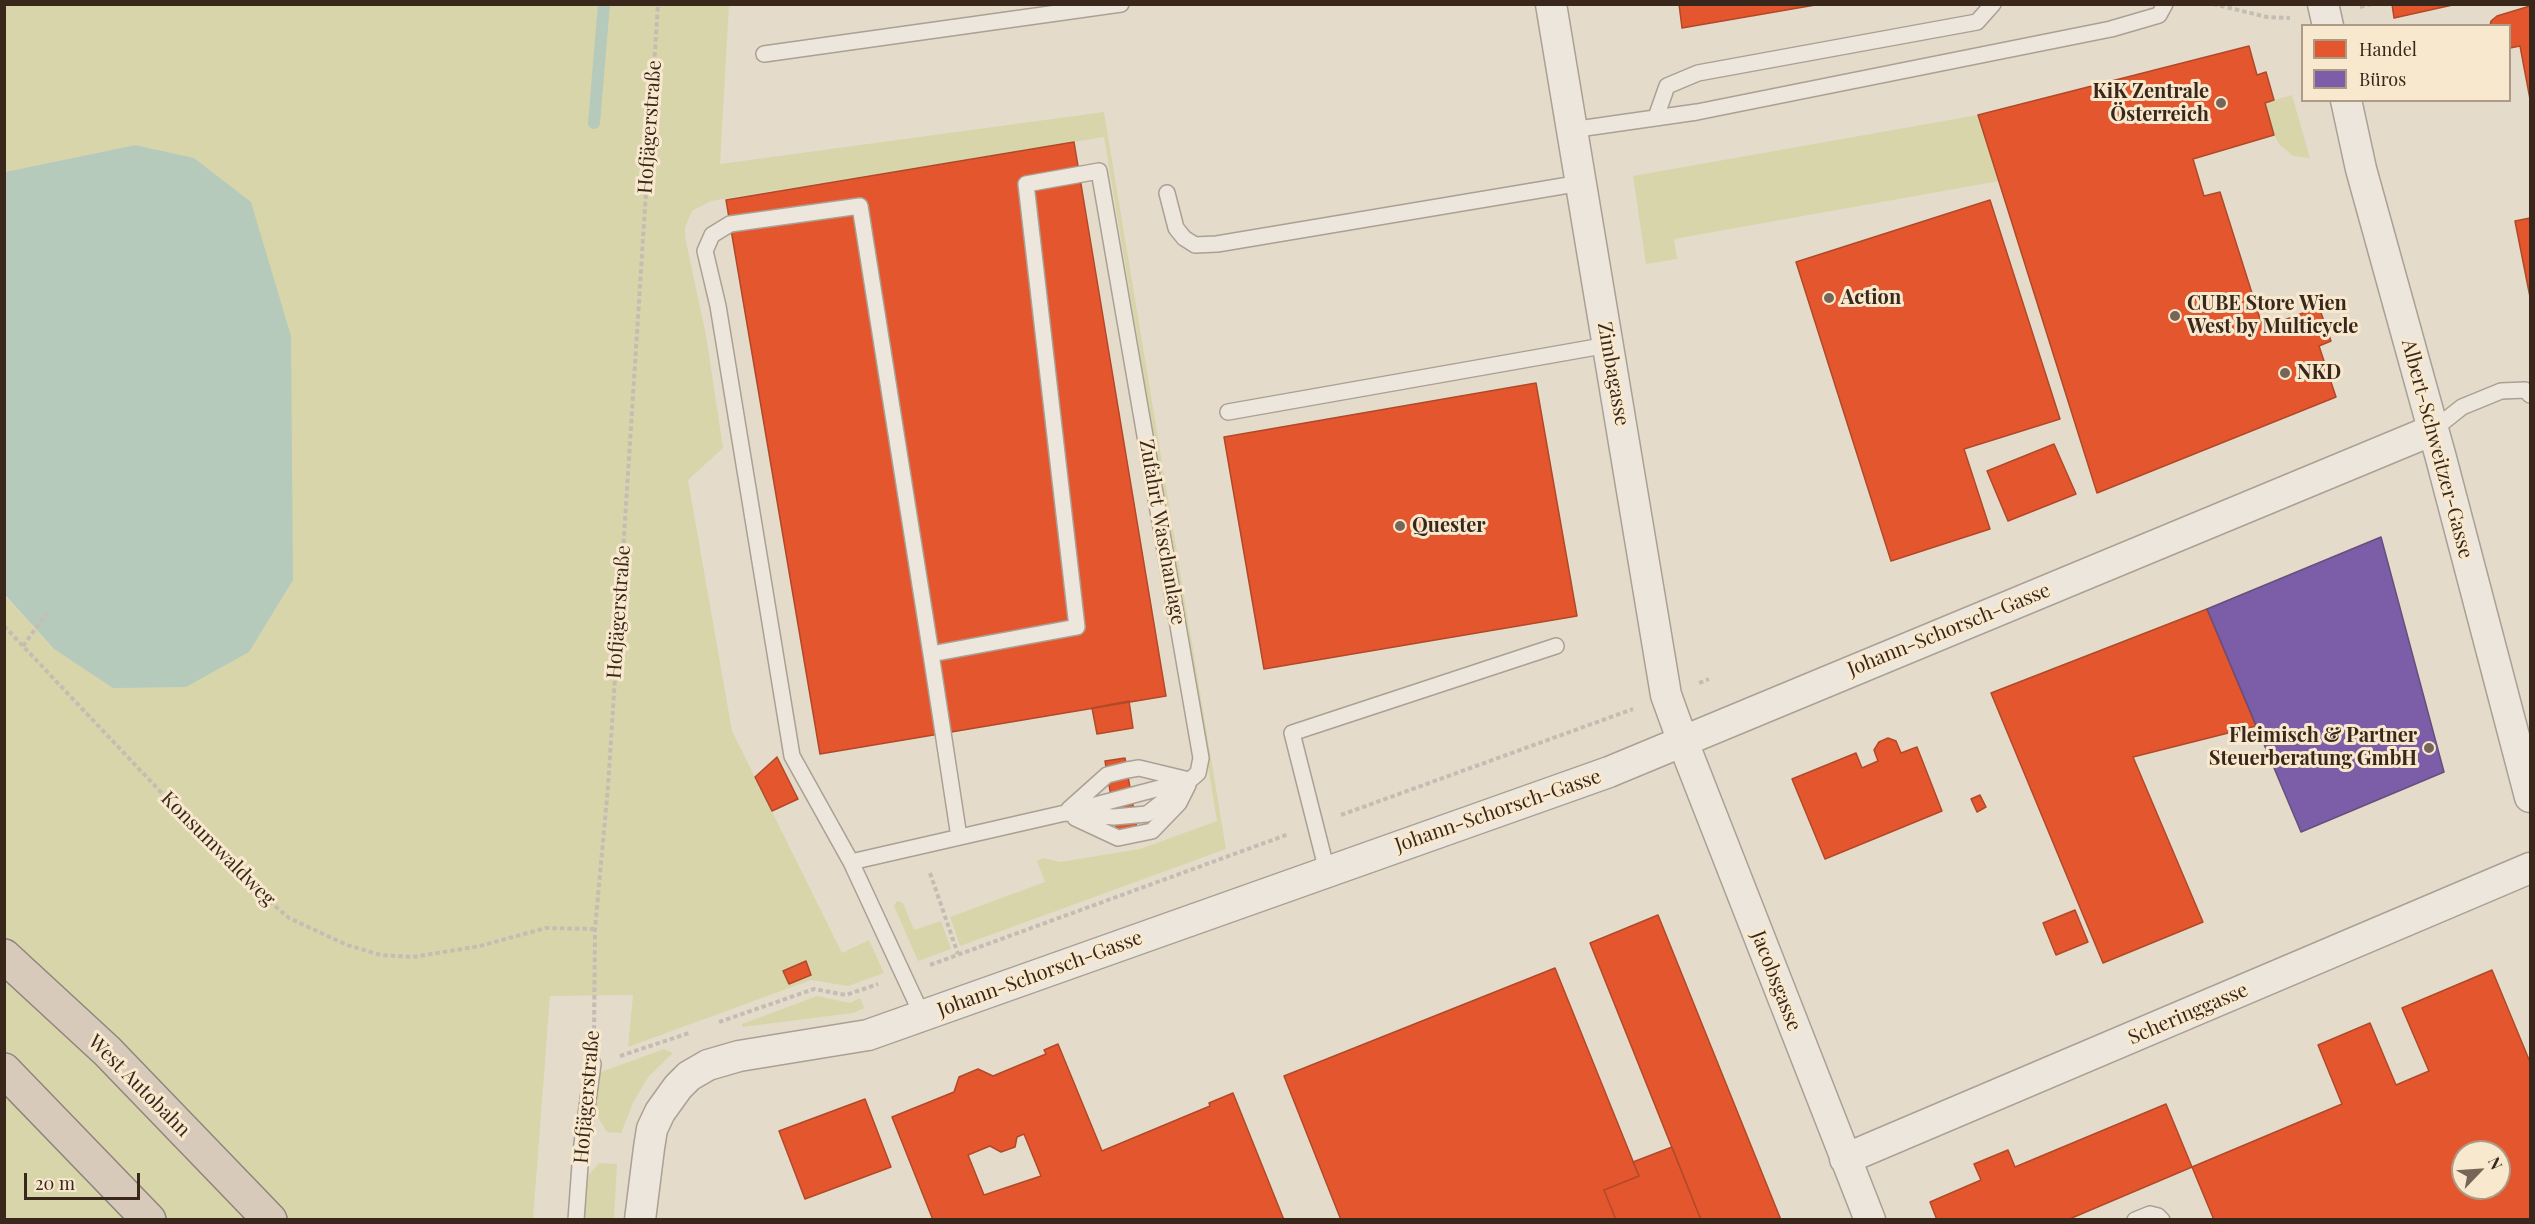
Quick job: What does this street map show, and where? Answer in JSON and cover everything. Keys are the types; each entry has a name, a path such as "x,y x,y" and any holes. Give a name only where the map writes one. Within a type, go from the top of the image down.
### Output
{"highway":[{"name":"West Autobahn","path":"4,956 107,1051 270,1220"},
{"path":"4,1070 149,1220"}],"street":[{"name":"Zimbagasse","path":"1551,4 1666,695 1683,742"},
{"path":"2323,4 2328,24"},
{"name":"Albert-Schweitzer-Gasse","path":"2346,102 2361,169 2530,797"},
{"name":"Johann-Schorsch-Gasse","path":"640,1220 652,1129 660,1112 689,1077 720,1060 849,1040 1598,776 2433,430"},
{"name":"Jacobsgasse","path":"1683,742 1870,1220"},
{"name":"Scheringgasse","path":"1845,1159 2530,868"}],"lane":[{"path":"764,54 1121,4"},
{"path":"1656,117 1667,86 1698,73 1977,22 1993,4"},
{"path":"1571,130 1697,112 2111,29 2159,15 2165,4"},
{"name":"Zufahrt Waschanlage","path":"931,654 1077,627 1026,184 1099,171 1201,758 1198,773 1190,780"},
{"path":"1167,193 1176,228 1184,238 1195,245 1217,244 1581,183"},
{"path":"922,1015 851,862 792,756 718,306 705,251 712,235 730,224 860,206 959,837"},
{"path":"1228,412 1608,345"},
{"path":"2433,430 2462,407 2501,391 2525,390 2530,395"},
{"path":"1327,871 1292,733 1556,646"},
{"path":"1065,813 1107,775 1138,768 1190,780"},
{"path":"851,862 1065,813 1190,780"},
{"path":"1065,813 1118,838 1145,833 1152,831 1179,803 1190,780"},
{"name":"Hofjägerstraße","path":"576,1220 581,1150 593,1064"},
{"path":"2135,1220 2150,1214 2162,1220"}],"path":[{"name":"Hofjägerstraße","path":"593,1064 595,929 608,787 658,4"},
{"path":"23,646 47,613"},
{"name":"Konsumwaldweg","path":"4,626 243,879 290,918 347,945 381,955 413,957 480,946 546,928 595,929"},
{"path":"715,1024 814,989 846,995 1608,718 1709,679"},
{"path":"920,845 958,954"},
{"path":"593,1064 693,1031"}],"shaded area":[{"path":"5,5 729,5 720,164 1104,112 1226,849 960,946 950,917 1045,882 1037,861 1043,858 1060,862 1140,849 1217,821 1104,137 711,201 692,211 685,227 685,237 706,335 723,448 688,480 732,731 842,953 869,940 884,973 848,986 811,980 628,1047 633,995 550,996 533,1219 5,1219 4,595 54,649 135,145 5,172"},
{"path":"2292,95 2310,158 2293,156 2279,144 2274,135 2265,103"},
{"path":"1978,115 1999,181 1674,239 1677,259 1646,264 1633,176"},
{"path":"135,145 194,158 251,202 291,336 293,580 249,652 186,687 113,688 54,649 5,595 5,172"},
{"path":"897,901 903,903 914,930 941,921 951,949 918,961 894,906"},
{"path":"817,996 850,1003 860,998 864,1008 853,1013 742,1027 742,1024"},
{"path":"664,1049 673,1053 649,1076 634,1101 621,1133 607,1132 600,1121 593,1095 597,1076 601,1072"},
{"path":"599,1163 617,1164 614,1219 583,1220 587,1177"}],"building: Handel":[{"path":"1679,4 1821,4 1682,28"},
{"path":"2392,4 2457,4 2394,18"},
{"path":"2530,6 2530,99 2520,46 2511,48 2511,24 2490,24 2497,16"},
{"path":"2249,46 2257,75 2266,72 2274,100 2265,103 2274,135 2193,159 2204,196 2220,192 2263,328 2319,307 2331,341 2319,346 2336,397 2097,493 1978,115"},
{"path":"1074,142 1166,696 820,754 726,200"},
{"path":"1990,200 2060,419 1964,449 1990,529 1891,561 1796,262"},
{"path":"2530,218 2530,297 2515,221"},
{"name":"Quester","path":"1536,383 1577,616 1264,669 1224,437"},
{"path":"2054,444 2076,494 2008,521 1987,471"},
{"path":"2207,609 2256,726 2133,757 2203,922 2103,963 1991,693"},
{"path":"1129,701 1133,728 1097,734 1092,708"},
{"path":"1888,738 1896,741 1901,753 1917,747 1942,811 1825,859 1792,779 1856,753 1862,768 1878,761 1874,750 1879,742"},
{"path":"777,757 798,799 772,811 755,777"},
{"path":"1125,758 1138,835 1118,838 1105,761"},
{"path":"1980,795 1986,807 1977,812 1971,799"},
{"path":"2075,910 2088,942 2056,955 2043,923"},
{"path":"1658,915 1781,1220 1701,1220 1590,943"},
{"path":"806,961 811,975 789,984 783,971"},
{"path":"1555,968 1639,1176 1604,1190 1616,1220 1341,1220 1284,1076"},
{"path":"2492,970 2530,1062 2530,1220 2214,1220 2192,1167 2342,1104 2318,1045 2370,1023 2396,1085 2429,1071 2402,1008"},
{"path":"1058,1044 1102,1151 1210,1106 1209,1103 1233,1093 1284,1220 933,1220 892,1117 954,1092 959,1077 978,1069 993,1076 1046,1054 1044,1050","holes":["1024,1134 1041,1176 984,1195 968,1155 990,1146 1001,1152 1015,1147 1017,1137"]},
{"path":"865,1099 891,1167 805,1199 779,1131"},
{"path":"2166,1104 2192,1167 2067,1220 1937,1220 1930,1202 1981,1180 1974,1164 2008,1150 2015,1167"},
{"path":"1672,1147 1701,1220 1616,1220 1604,1190 1639,1176 1633,1162"}],"building: Büros":[{"path":"2381,537 2444,772 2301,832 2207,609"}],"waterway":[{"path":"594,123 604,4"}],"place":[{"name":"KiK Zentrale Österreich","path":"2221,103"},
{"name":"Action","path":"1829,298"},
{"name":"CUBE Store Wien West by Multicycle","path":"2175,316"},
{"name":"NKD","path":"2285,373"},
{"name":"Quester","path":"1400,526"},
{"name":"Fleimisch & Partner Steuerberatung GmbH","path":"2429,748"}]}
